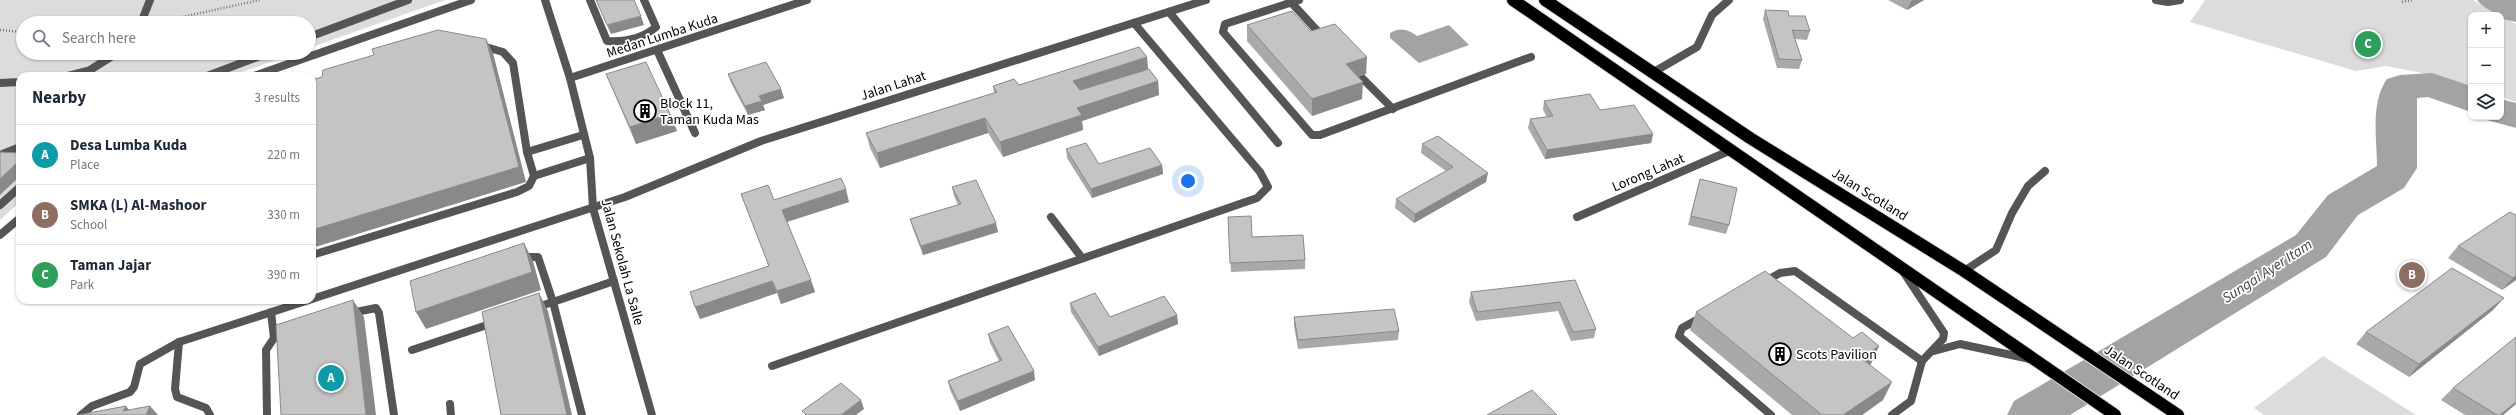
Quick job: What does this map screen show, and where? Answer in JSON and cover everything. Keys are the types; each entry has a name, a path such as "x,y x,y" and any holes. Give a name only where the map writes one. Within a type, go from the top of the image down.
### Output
{"highway":[{"path":"1513,0 1729,151 2115,415"},
{"name":"Jalan Scotland","path":"1545,0 1652,73 1964,271 2178,415"},
{"path":"2094,402 2111,415"}],"street":[{"path":"144,16 150,0"},
{"path":"316,34 408,0"},
{"path":"316,54 471,0"},
{"name":"Jalan Sekolah La Salle","path":"546,0 570,78 583,135 590,158 592,208 652,415"},
{"path":"590,0 607,41 622,42 652,32 656,27 644,0"},
{"name":"Medan Lumba Kuda","path":"570,78 807,0"},
{"name":"Jalan Lahat","path":"316,298 592,208 761,141 1206,0"},
{"path":"1299,0 1289,1 1233,21 1226,24 1223,32 1312,135 1320,135 1531,57"},
{"path":"1652,73 1697,47 1712,15 1729,0"},
{"path":"2156,0 2168,2 2180,0"},
{"path":"1289,1 1328,42"},
{"path":"1169,12 1278,143"},
{"path":"772,366 1257,198 1268,187 1260,172 1134,23"},
{"path":"316,254 517,192 529,186 534,176 527,152 510,56 490,47 470,44"},
{"path":"657,50 695,134"},
{"path":"79,72 100,65 107,60"},
{"path":"218,72 249,60"},
{"path":"265,72 300,60"},
{"path":"1360,76 1393,109"},
{"path":"0,83 16,82"},
{"path":"527,152 583,135"},
{"path":"0,155 16,149"},
{"name":"Lorong Lahat","path":"1577,217 1729,151"},
{"path":"534,176 590,158"},
{"path":"1964,271 1996,250 2012,213 2028,186 2045,171"},
{"path":"0,205 16,191"},
{"path":"1051,217 1082,258"},
{"path":"0,235 16,221"},
{"path":"511,261 527,256 538,257 553,302 582,415"},
{"path":"1892,415 1911,400 1922,361 1943,339 1944,333 1940,324 1902,270"},
{"path":"1754,287 1780,273 1795,271 1922,361"},
{"path":"523,312 614,281"},
{"path":"81,415 92,406 130,392 134,387 140,364 179,342 296,304"},
{"path":"338,317 367,308 376,308 379,313 394,415"},
{"path":"271,312 274,338"},
{"path":"1708,313 1682,328 1679,336 1771,415"},
{"path":"412,350 501,320"},
{"path":"267,415 266,350 274,338 295,331"},
{"path":"179,342 175,389 178,396 206,408 210,415"},
{"path":"1933,351 1950,345 1960,344 2037,363"},
{"path":"450,404 451,415"}],"path":[{"path":"185,16 260,0"},
{"path":"2402,2 2413,0"},
{"path":"0,30 16,31"}],"shaded area":[{"path":"0,0 445,0 316,46 316,16 16,16 16,60 276,60 242,72 16,72 16,206 0,220"},
{"path":"2205,0 2473,0 2495,12 2468,12 2468,87 2422,73 2386,66 2356,71 2190,22"},
{"path":"2504,18 2516,24 2516,102 2504,98"},
{"path":"1449,25 1469,45 1419,63 1390,38 1390,33 1401,29 1407,30 1417,36"},
{"path":"2323,356 2416,415 2264,415 2254,408"}],"building":[{"path":"596,0 634,0 641,16 607,25"},
{"path":"1765,10 1788,11 1789,16 1805,16 1810,31 1792,30 1802,60 1779,59"},
{"path":"1292,11 1311,31 1335,24 1367,57 1346,64 1363,82 1312,99 1247,25"},
{"path":"438,30 486,39 519,167 316,229 316,79 322,77 323,70 374,55 372,49"},
{"path":"1139,47 1147,57 1073,81 1080,90 1149,69 1158,81 1077,108 1082,115 1000,142 985,118 877,153 866,133 997,92 993,86 1014,79 1019,85"},
{"name":"Block 11, Taman Kuda Mas","path":"646,62 670,114 630,127 606,74"},
{"path":"766,62 781,89 759,96 762,101 745,106 728,74"},
{"path":"1590,94 1600,110 1634,105 1653,134 1547,150 1530,119 1553,116 1544,101"},
{"path":"1438,136 1488,173 1415,214 1396,199 1453,167 1422,144"},
{"path":"1086,143 1099,164 1150,148 1162,165 1091,189 1066,149"},
{"path":"0,152 16,153 16,164 0,179"},
{"path":"841,178 846,189 782,210 811,280 777,291 772,281 695,307 690,292 769,266 741,194 768,185 774,200"},
{"path":"1700,179 1737,188 1729,225 1691,216"},
{"path":"976,180 996,223 921,246 910,219 961,204 952,187"},
{"path":"2510,212 2516,215 2516,275 2513,278 2458,246"},
{"path":"1251,216 1252,237 1303,235 1305,260 1230,263 1228,217"},
{"path":"524,243 532,272 416,312 410,281"},
{"path":"2452,268 2504,298 2419,364 2366,332"},
{"name":"Scots Pavilion","path":"1765,271 1853,338 1862,332 1879,346 1861,358 1892,382 1843,415 1822,415 1696,312"},
{"path":"1575,280 1596,329 1573,332 1560,302 1477,312 1471,292"},
{"path":"539,293 567,415 501,415 482,312"},
{"path":"1095,293 1110,317 1164,296 1177,315 1098,347 1070,303"},
{"path":"353,300 366,415 281,415 276,325"},
{"path":"1394,309 1399,331 1298,340 1294,317"},
{"path":"1008,326 1034,371 958,401 948,381 1002,360 988,334"},
{"path":"2516,337 2516,402 2500,415 2497,415 2453,388"},
{"path":"841,383 861,400 841,415 806,415 802,411"},
{"path":"1532,390 1557,415 1487,415"},
{"path":"126,406 123,411 150,406 146,415 78,415"}],"waterway":[{"name":"Sungai Ayer Itam","path":"2495,0 2516,11"},
{"name":"Sungai Ayer Itam","path":"2031,415 2311,246 2343,205 2389,178 2397,168 2396,104 2400,87 2432,85 2468,99"},
{"name":"Sungai Ayer Itam","path":"2504,112 2516,116"}],"place":[{"name":"Taman Jajar","path":"2368,44"},
{"name":"Block 11, Taman Kuda Mas","path":"645,111"},
{"name":"SMKA (L) Al-Mashoor","path":"2412,275"},
{"name":"Scots Pavilion","path":"1780,354"},
{"name":"Desa Lumba Kuda","path":"331,378"}]}
